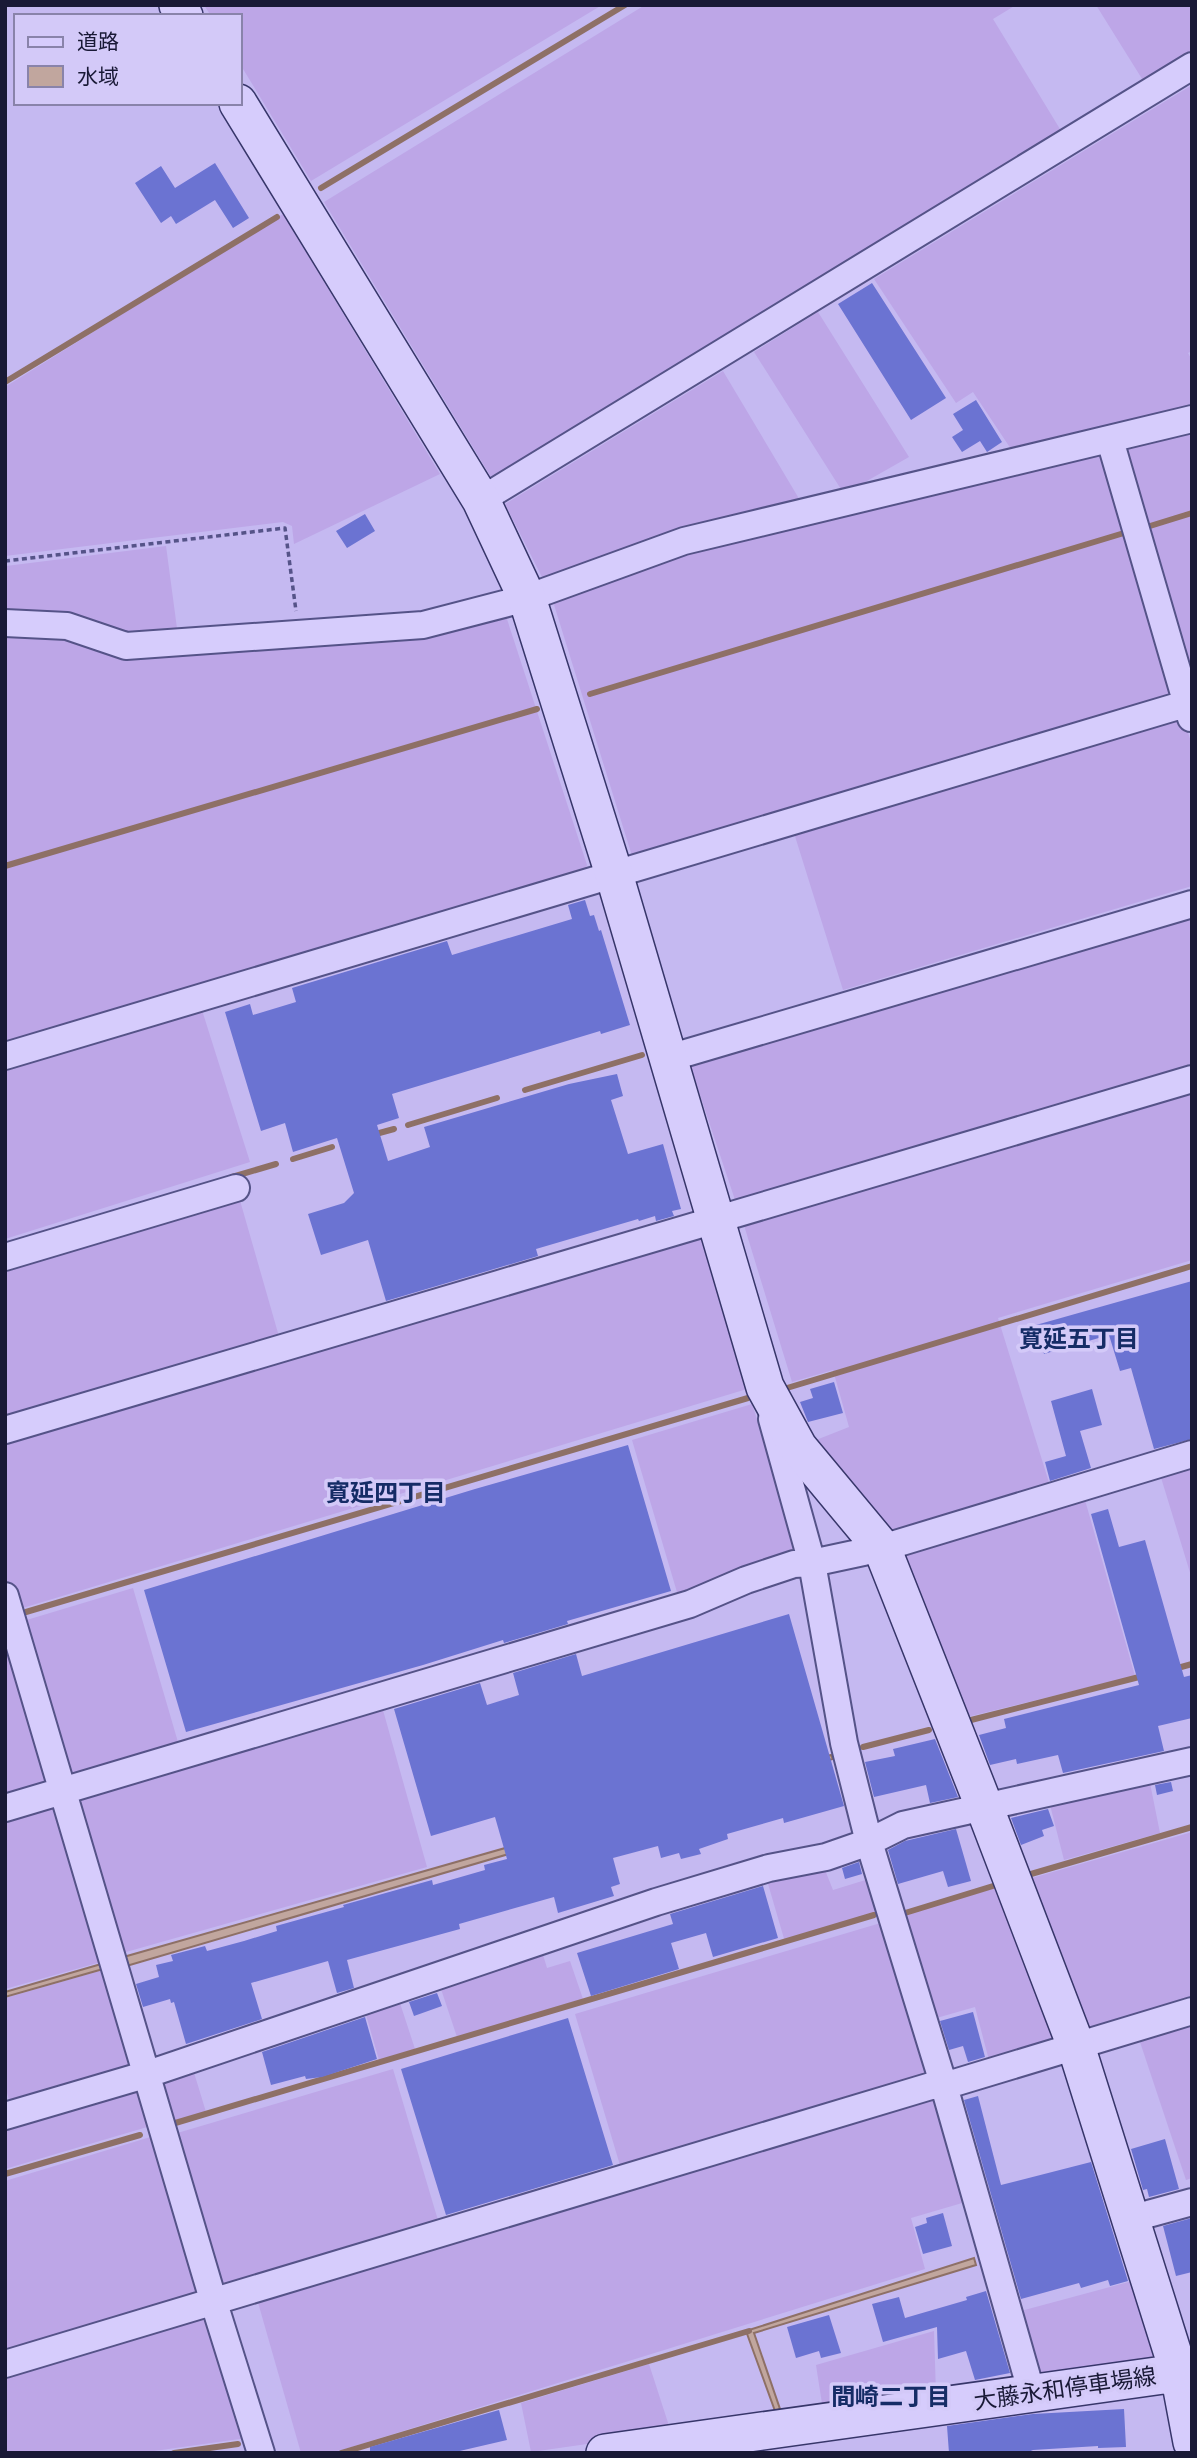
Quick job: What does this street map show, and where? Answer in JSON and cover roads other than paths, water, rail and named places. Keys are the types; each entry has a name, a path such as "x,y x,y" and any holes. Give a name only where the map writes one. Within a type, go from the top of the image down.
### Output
{"street":[{"path":"481,500 1192,66"},
{"path":"239,105 481,500 527,597 614,874 765,1387 778,1447 812,1563 844,1743 869,1843 944,2086 1032,2394"},
{"path":"5,623 67,626 126,646 423,625 527,597 684,541 1192,419"},
{"path":"5,1056 614,874 1190,709 1110,440"},
{"path":"669,1058 1192,904"},
{"path":"5,1430 1192,1079"},
{"path":"5,1257 236,1188"},
{"path":"765,1387 798,1447 882,1548 1076,2046 1130,2219 1185,2372 1192,2442"},
{"path":"5,1808 690,1604 746,1580 794,1564 812,1563 882,1548 1192,1454"},
{"path":"5,1596 214,2303 261,2453"},
{"path":"5,2116 148,2074 656,1902 769,1868 826,1857 869,1843 903,1825 1192,1760"},
{"path":"5,2364 931,2086 944,2086 1192,2011"},
{"path":"1130,2219 1192,2202"},
{"name":"大藤永和停車場線","path":"605,2453 766,2442 1032,2394 1185,2372"}],"water":[{"path":"831,1755 833,1759 123,1967 120,1958"},
{"path":"108,1962 110,1967 5,1997 5,1992"},
{"path":"974,2258 976,2265 754,2333 780,2409 775,2411 746,2331"}],"waterway":[{"path":"321,188 625,5"},
{"path":"5,382 277,217"},
{"path":"1150,526 1192,513"},
{"path":"590,694 1124,533"},
{"path":"5,866 537,709"},
{"path":"525,1090 642,1055"},
{"path":"408,1125 497,1098"},
{"path":"372,1135 394,1129"},
{"path":"293,1159 332,1147"},
{"path":"232,1177 276,1164"},
{"path":"787,1388 1192,1266"},
{"path":"26,1612 748,1398"},
{"path":"1174,1669 1192,1664"},
{"path":"971,1720 1143,1676"},
{"path":"863,1747 929,1730"},
{"path":"1031,1874 1192,1827"},
{"path":"905,1913 993,1886"},
{"path":"172,2124 874,1915"},
{"path":"5,2174 140,2135"},
{"path":"341,2453 749,2331"},
{"path":"174,2453 238,2444"}],"district":[{"name":"寛延五丁目","path":"1079,1339"},
{"name":"寛延四丁目","path":"386,1493"},
{"name":"間崎二丁目","path":"891,2397"}]}
